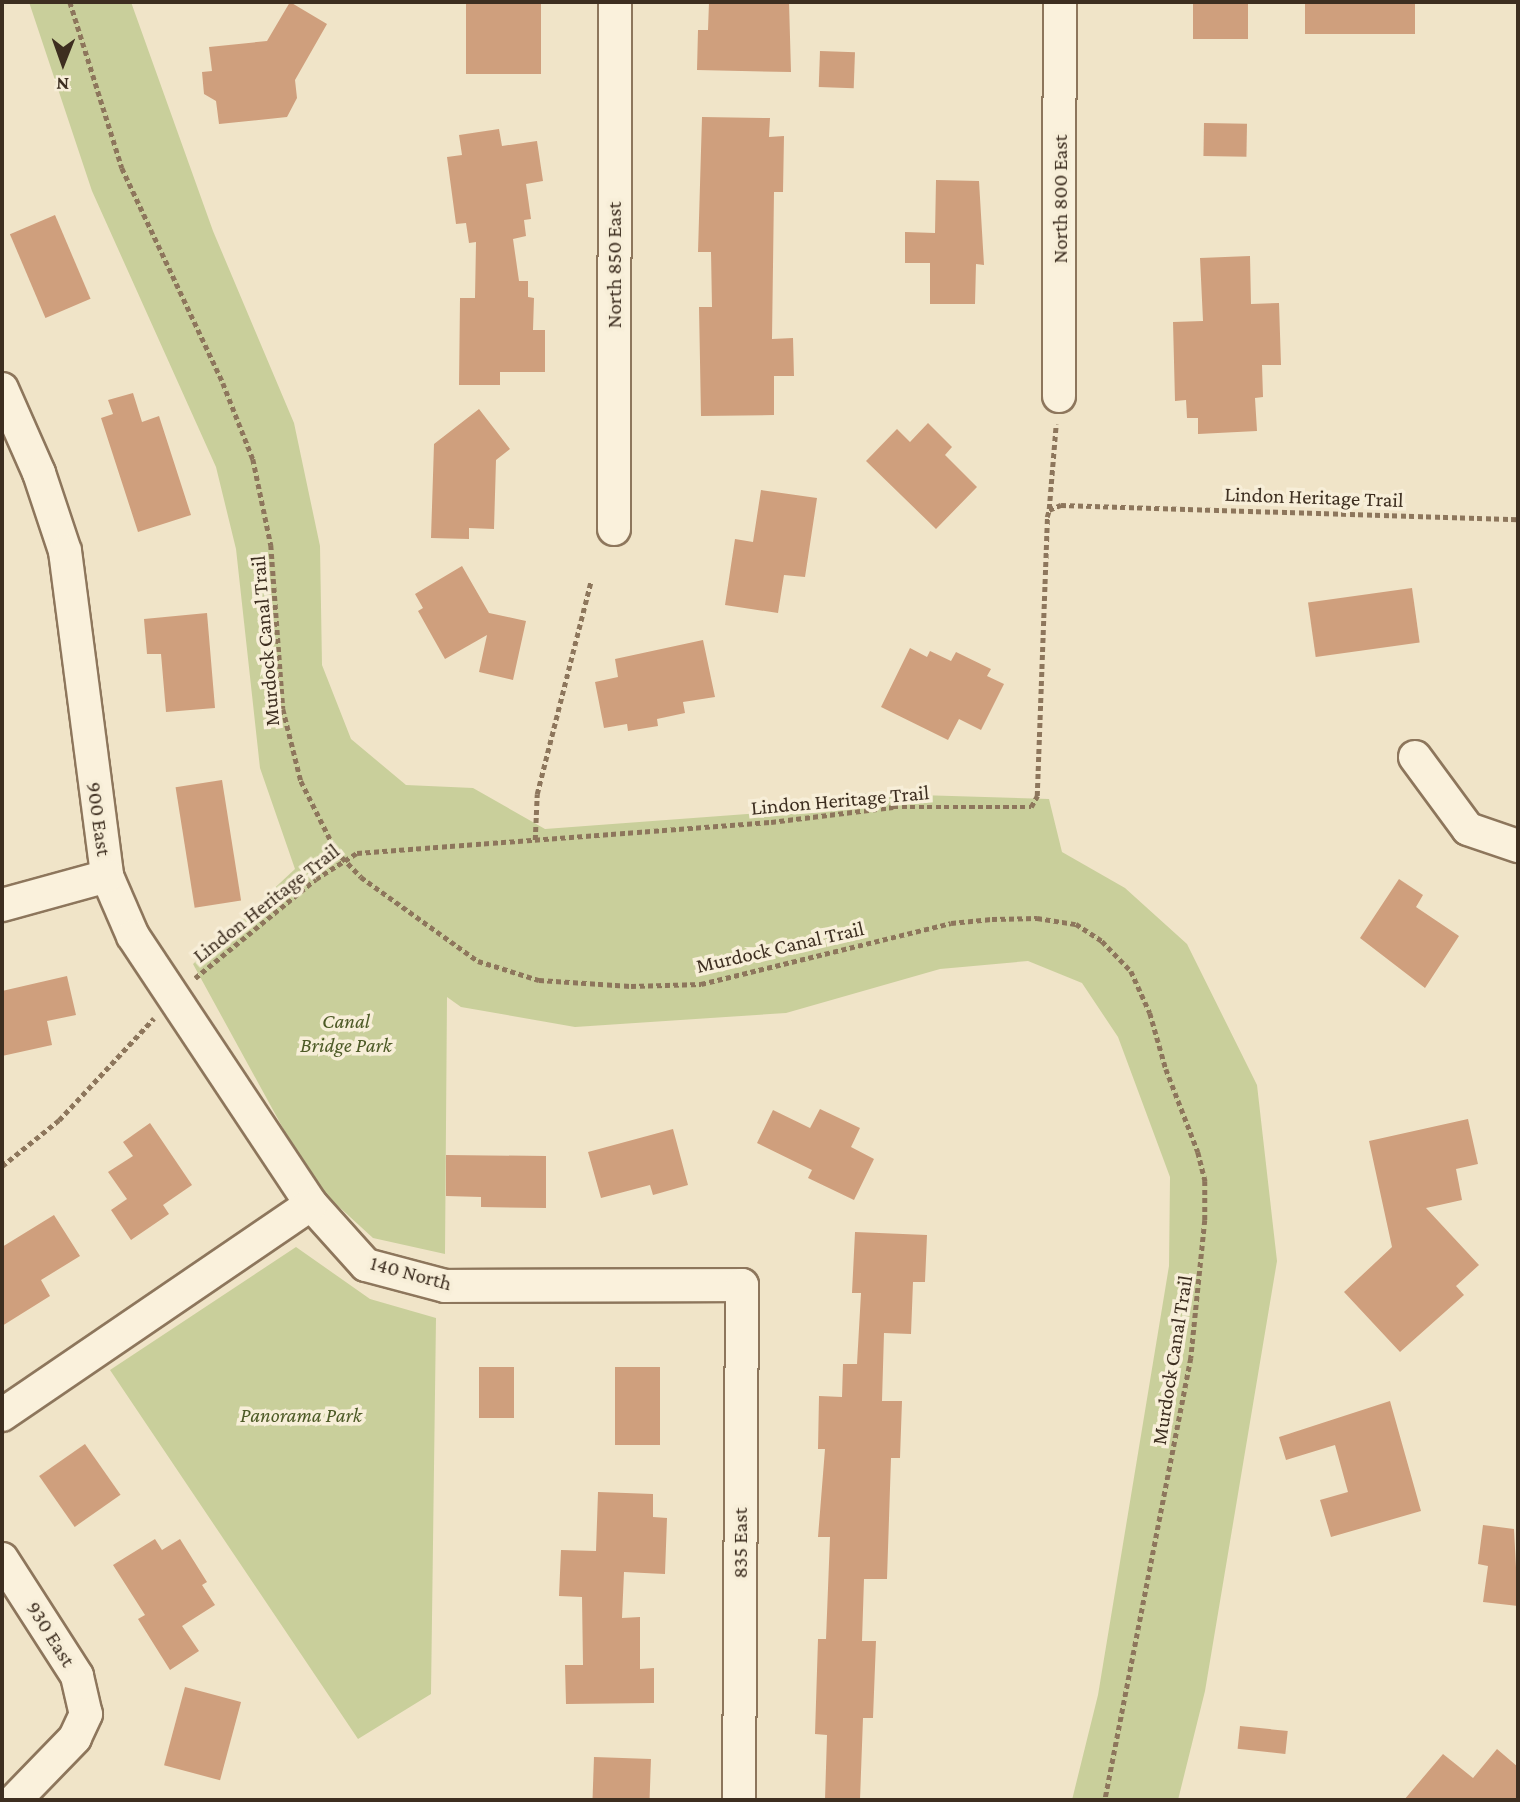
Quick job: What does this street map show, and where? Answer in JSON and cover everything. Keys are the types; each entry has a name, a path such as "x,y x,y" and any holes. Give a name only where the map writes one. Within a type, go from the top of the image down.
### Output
{"street":[{"name":"North 850 East","path":"614,529 615,2"},
{"name":"North 800 East","path":"1059,396 1060,2"},
{"name":"900 East","path":"2,389 39,473 65,551 107,876 133,936 311,1204"},
{"path":"1415,757 1468,829 1518,846"},
{"path":"2,905 107,876"},
{"path":"2,1415 311,1204"},
{"name":"140 North","path":"311,1204 366,1265 445,1286 742,1285"},
{"name":"835 East","path":"739,1800 742,1285"},
{"name":"930 East","path":"2,1559 77,1676 86,1714 75,1738 15,1800"}],"path":[{"name":"Murdock Canal Trail","path":"70,2 122,168 223,383 253,459 271,545 283,709 313,812 344,859 390,900 453,947 478,961 539,980 631,986 701,984 951,923 1037,918 1076,925 1102,941 1131,971 1150,1013 1166,1069 1198,1152 1205,1181 1205,1220 1194,1337 1105,1800"},
{"path":"1049,510 1059,396"},
{"name":"Lindon Heritage Trail","path":"2,1166 59,1120 174,998 344,859 390,847 535,840 771,822 893,807 1031,807 1037,796 1049,510 1071,504 1518,519"},
{"path":"535,840 537,794 591,582"}],"green space":[{"name":"Canal Bridge Park","path":"29,2 131,2 213,231 294,423 320,546 322,665 351,739 406,785 473,788 545,829 826,808 852,793 1049,799 1062,852 1125,888 1187,944 1257,1085 1277,1261 1205,1691 1178,1800 1072,1800 1098,1695 1169,1266 1170,1177 1118,1037 1082,983 1028,961 940,969 786,1013 575,1027 461,1007 447,997 445,1254 373,1238 313,1183 193,964 295,869 260,768 236,549 216,467 92,191"},
{"name":"Panorama Park","path":"296,1247 370,1299 436,1318 431,1694 358,1739 110,1370"}],"building":[{"path":"290,2 327,24 295,80 297,98 287,117 219,124 216,101 204,94 202,72 212,71 209,47 267,41"},
{"path":"466,2 541,2 541,74 466,74"},
{"path":"709,2 789,2 791,72 697,70 698,30 708,30"},
{"path":"1193,2 1248,2 1248,39 1193,39"},
{"path":"1305,2 1415,2 1415,34 1305,34"},
{"path":"820,51 855,52 854,88 819,87"},
{"path":"702,117 770,118 769,137 784,136 783,192 774,192 772,339 793,338 794,376 774,376 774,415 701,416 699,307 712,307 711,252 698,252"},
{"path":"1204,123 1247,124 1246,157 1203,156"},
{"path":"499,129 502,146 537,141 543,181 526,184 531,219 524,220 526,236 513,239 519,281 528,281 528,297 534,298 533,330 545,330 545,372 500,372 500,385 459,385 460,298 475,298 476,242 469,243 466,223 456,224 447,157 462,155 459,135"},
{"path":"936,180 979,181 984,265 976,264 975,304 930,304 930,263 905,263 905,232 935,233"},
{"path":"55,215 91,299 45,318 10,234"},
{"path":"1250,256 1251,304 1279,303 1281,365 1262,365 1263,397 1255,398 1257,431 1198,434 1198,418 1187,418 1186,400 1175,401 1173,322 1203,321 1200,258"},
{"path":"133,393 142,422 159,416 191,515 138,532 101,418 113,414 108,400"},
{"path":"479,409 510,449 496,460 494,529 469,528 469,539 431,538 434,444"},
{"path":"928,423 952,447 945,455 977,487 936,529 866,461 897,429 910,442"},
{"path":"761,490 817,498 805,577 784,575 778,613 725,605 735,539 753,542"},
{"path":"462,566 489,613 526,621 513,680 479,672 487,635 445,659 418,611 423,608 415,594"},
{"path":"1412,588 1420,642 1316,657 1308,603"},
{"path":"207,613 215,708 166,712 161,654 147,654 144,619"},
{"path":"703,640 715,697 683,702 685,713 657,719 658,726 628,731 627,724 604,728 595,682 618,677 615,659"},
{"path":"910,648 927,657 930,651 951,661 956,652 991,669 987,676 1004,684 981,730 959,719 948,740 881,707"},
{"path":"222,780 241,900 195,908 176,787"},
{"path":"1399,879 1423,895 1416,907 1459,936 1425,988 1360,938"},
{"path":"67,976 76,1015 47,1021 52,1045 2,1056 2,991"},
{"path":"820,1109 860,1128 851,1147 874,1159 854,1200 808,1178 812,1170 757,1143 773,1110 810,1128"},
{"path":"1468,1119 1478,1164 1456,1169 1462,1200 1426,1208 1479,1265 1456,1286 1464,1295 1400,1352 1344,1292 1392,1247 1369,1141"},
{"path":"150,1123 192,1185 163,1205 169,1214 131,1240 111,1210 127,1199 108,1172 133,1156 123,1142"},
{"path":"673,1129 688,1185 653,1195 650,1185 601,1198 588,1152"},
{"path":"446,1155 546,1156 546,1208 481,1207 481,1197 446,1196"},
{"path":"54,1215 80,1256 41,1280 50,1296 2,1326 2,1247"},
{"path":"855,1232 927,1235 925,1282 913,1282 911,1334 884,1333 882,1401 902,1401 900,1458 891,1458 887,1579 864,1579 862,1641 876,1641 873,1718 863,1718 860,1800 825,1800 827,1735 815,1734 818,1639 826,1639 830,1537 818,1537 825,1449 818,1449 819,1396 842,1397 843,1364 857,1364 861,1293 852,1293"},
{"path":"479,1367 514,1367 514,1418 479,1418"},
{"path":"615,1367 660,1367 660,1445 615,1445"},
{"path":"1390,1401 1421,1511 1331,1537 1320,1500 1348,1492 1335,1445 1286,1460 1279,1437"},
{"path":"85,1444 121,1495 75,1527 39,1476"},
{"path":"598,1492 653,1494 653,1517 667,1518 665,1574 624,1572 622,1618 640,1617 640,1669 654,1668 654,1703 566,1704 565,1665 583,1665 582,1597 559,1596 561,1550 596,1551"},
{"path":"1483,1525 1514,1529 1518,1606 1483,1602 1488,1566 1478,1564"},
{"path":"155,1539 162,1550 180,1539 207,1582 202,1585 215,1605 182,1626 199,1651 170,1670 138,1619 145,1615 113,1565"},
{"path":"185,1687 241,1702 220,1780 164,1765"},
{"path":"1240,1726 1288,1731 1285,1754 1238,1749"},
{"path":"1497,1749 1518,1767 1518,1800 1404,1800 1443,1754 1473,1778"},
{"path":"594,1757 651,1759 650,1800 592,1800"}]}
